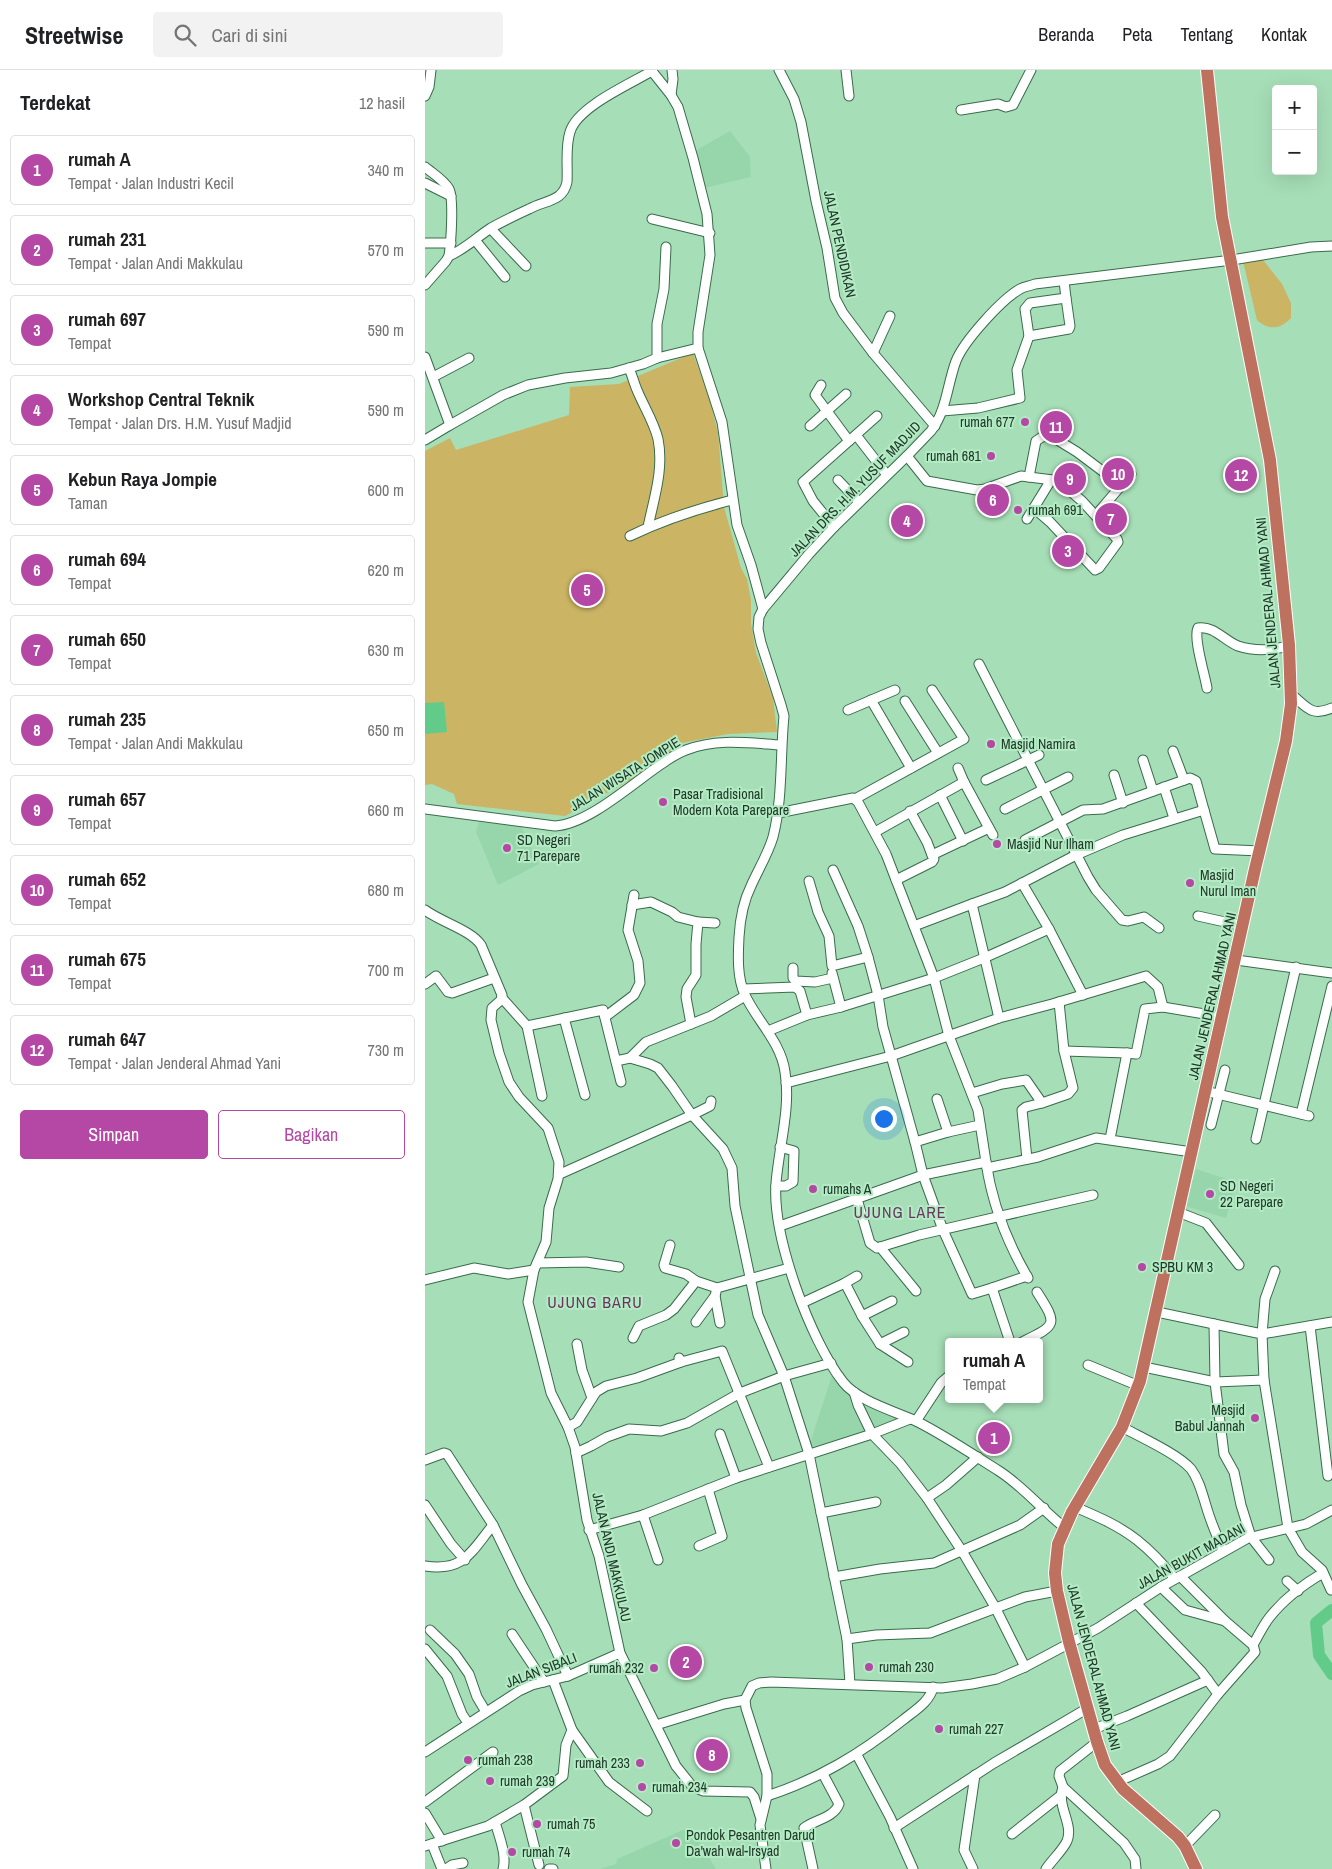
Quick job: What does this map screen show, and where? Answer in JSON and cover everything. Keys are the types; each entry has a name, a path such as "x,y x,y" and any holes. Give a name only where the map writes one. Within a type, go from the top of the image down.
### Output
{"highway":[{"name":"JALAN JENDERAL AHMAD YANI","path":"1196,1869 1185,1846 1164,1823 1129,1795 1105,1765 1069,1642 1057,1591 1055,1573 1058,1544 1065,1528 1075,1506 1122,1426 1139,1386 1286,741 1291,694 1289,645 1269,454 1220,200 1207,70"}],"street":[{"path":"425,96 429,87 431,70"},
{"path":"449,256 462,250 491,229 538,204 561,195 566,189 569,134 575,122 596,104 651,70 678,107 703,196 710,233 710,255 698,332 698,348 722,422 737,525 751,565 763,609 759,617 758,629 784,716 778,812 772,841 749,888 742,910 739,969 744,992 783,1060 786,1083 786,1107 775,1186 780,1226 789,1268 817,1337 843,1382 854,1392 913,1420 978,1457 1015,1481 1065,1528"},
{"path":"671,95 672,70"},
{"name":"JALAN PENDIDIKAN","path":"779,70 794,99 801,122 827,248 835,298 843,313 873,353 935,426"},
{"path":"846,70 849,96"},
{"path":"961,110 999,104 1006,107 1013,105 1031,70"},
{"path":"425,167 445,184 451,196 451,243 449,256 446,262 425,285"},
{"path":"425,183 451,196"},
{"path":"652,219 710,233"},
{"path":"491,229 526,266"},
{"path":"475,240 505,278"},
{"path":"425,243 451,243"},
{"name":"JALAN DRS. H.M. YUSUF MADJID","path":"763,609 833,527 907,456 935,426 943,411 952,374 960,354 970,338 999,306 1026,286 1232,260 1311,247 1332,246"},
{"path":"657,358 657,324 664,289 666,247"},
{"path":"1029,336 1069,329 1064,281"},
{"path":"943,411 979,408 1020,398 1017,370 1029,336 1024,311 1027,305 1032,303 1066,298"},
{"path":"873,353 891,316"},
{"path":"425,440 503,395 528,385 565,378 611,373 657,358 698,348"},
{"path":"425,357 450,425"},
{"path":"433,376 469,358"},
{"path":"629,368 652,422 660,451 657,492 648,527"},
{"path":"821,385 815,396 826,411 887,475"},
{"path":"809,426 846,394"},
{"path":"833,527 813,501 803,482 877,416"},
{"path":"1029,477 1036,441 1043,436 1051,436 1077,452 1121,485"},
{"path":"907,456 924,479 933,483 979,490 1017,477 1051,480 1063,485 1096,515 1118,541 1095,570 1050,522 1034,508"},
{"path":"1096,515 1131,474"},
{"path":"838,480 859,502"},
{"path":"1027,519 1051,480"},
{"path":"630,536 692,510 732,500"},
{"path":"1207,688 1197,641 1196,632 1199,628 1206,628 1237,645 1252,649 1289,645"},
{"path":"979,664 1027,761 1096,890 1121,919 1128,921 1144,917 1159,928"},
{"path":"848,710 895,690"},
{"path":"778,812 824,802 855,799 964,739 932,690"},
{"path":"1291,694 1307,708 1316,712 1332,708"},
{"path":"871,700 911,768"},
{"path":"905,701 938,754"},
{"name":"JALAN WISATA JOMPIE","path":"425,809 555,826 566,825 591,814 684,750 724,741 781,745"},
{"path":"1173,751 1184,780"},
{"path":"986,780 1039,755"},
{"path":"1143,760 1153,791"},
{"path":"932,855 963,840 991,832 958,768"},
{"path":"1114,775 1123,803"},
{"path":"1005,809 1068,777"},
{"path":"1025,840 1083,810 1100,810 1190,778 1197,781 1215,849 1260,851"},
{"path":"875,832 965,782"},
{"path":"1164,787 1174,818"},
{"path":"940,795 963,840"},
{"path":"833,870 858,926 868,957 878,995 883,1026 923,1175 943,1230 972,1294 1028,1277 998,1217 978,1110 949,1036 934,978 886,854 855,799"},
{"path":"914,926 1022,883 1077,854 1123,835 1204,810"},
{"path":"896,880 931,863 933,860 927,842 910,811"},
{"path":"809,881 818,912 829,936 833,978 841,1007"},
{"path":"1022,883 1049,929 1083,994"},
{"path":"605,1017 634,995 640,983 638,961 628,930 635,895"},
{"path":"632,905 651,902 678,917 698,922 715,923"},
{"path":"972,904 999,1018"},
{"path":"425,910 438,919 476,938 481,945 502,998 527,1026 542,1096"},
{"path":"1198,916 1243,926"},
{"path":"691,1024 686,997 687,989 696,975 698,922"},
{"path":"768,1032 807,1015 841,1007 934,978 1049,929"},
{"path":"832,966 868,957"},
{"path":"1236,960 1332,973"},
{"path":"1256,1139 1297,967"},
{"path":"793,968 793,978 796,981 815,982 833,978"},
{"path":"425,984 436,976 448,992 452,993 494,978"},
{"path":"786,1083 891,1056 999,1018 1146,976 1157,987 1163,1007"},
{"path":"630,1058 646,1042 719,1012 744,992 795,986 800,991 807,1015"},
{"path":"1205,1091 1305,1115 1332,986"},
{"name":"JALAN ANDI MAKKULAU","path":"502,998 492,1008 491,1018 507,1078 519,1097 548,1128 558,1156 559,1174 549,1208 546,1242 535,1266 527,1302 551,1392 568,1428 576,1453 589,1530 599,1556 620,1653 677,1766 692,1786 703,1791 750,1792 754,1797 761,1819"},
{"path":"1027,1159 1022,1110 1026,1107 1068,1094 1073,1088 1064,1051 1059,1002"},
{"path":"1064,1051 1136,1054 1145,1009 1163,1007 1222,1017"},
{"path":"527,1026 602,1010 621,1082"},
{"path":"564,1018 585,1095"},
{"path":"1110,1139 1127,1053"},
{"path":"616,1060 630,1058 657,1068 672,1086 692,1116 723,1149 732,1168 735,1206 761,1325 783,1376 809,1454 847,1640 850,1684"},
{"path":"1211,1125 1225,1070"},
{"path":"972,1093 1002,1084 1026,1080 1042,1103"},
{"path":"937,1099 948,1132"},
{"path":"559,1174 692,1116 710,1106 711,1102"},
{"path":"915,1142 980,1125"},
{"path":"780,1226 923,1175 1027,1159 1094,1138 1192,1152"},
{"path":"775,1186 785,1186 793,1182 794,1151 780,1147"},
{"path":"857,1199 870,1243 880,1247 919,1235 1093,1195"},
{"path":"1178,1212 1206,1223 1239,1265"},
{"path":"671,1245 665,1268 686,1274 716,1292"},
{"path":"880,1247 916,1291"},
{"path":"425,1280 474,1268 508,1274 535,1266 586,1262 619,1267"},
{"path":"695,1322 716,1292 751,1278 789,1268"},
{"path":"1275,1271 1265,1299 1262,1334 1264,1380 1288,1528 1302,1552 1323,1573 1331,1590"},
{"path":"802,1303 857,1276"},
{"path":"633,1338 639,1326 666,1315 674,1309 696,1281"},
{"path":"845,1283 862,1316 880,1344 908,1362"},
{"path":"992,1288 1009,1338"},
{"path":"716,1292 720,1323"},
{"path":"1030,1338 1042,1332 1051,1324 1052,1320 1037,1292"},
{"path":"862,1316 892,1301"},
{"path":"1157,1312 1262,1334 1332,1322"},
{"path":"1214,1324 1215,1382 1224,1454 1235,1475 1241,1506 1251,1537 1269,1560"},
{"path":"1310,1326 1328,1476"},
{"path":"880,1344 904,1332"},
{"path":"577,1344 592,1398"},
{"path":"568,1428 577,1422 596,1392 606,1386 637,1378 680,1360 722,1351 769,1467"},
{"path":"576,1453 607,1436 629,1429 661,1431 687,1423 740,1393 783,1376 831,1363"},
{"path":"1088,1365 1139,1386"},
{"path":"1144,1367 1215,1382 1264,1380"},
{"path":"589,1530 643,1515 736,1478 913,1420 945,1380"},
{"path":"854,1392 857,1405 872,1434 900,1462 927,1498 962,1551 995,1607 1025,1667"},
{"path":"1122,1426 1189,1467 1203,1495 1223,1551"},
{"path":"720,1434 736,1478"},
{"path":"425,1460 444,1453 447,1454 493,1525 568,1676"},
{"path":"927,1498 978,1457"},
{"path":"699,1546 722,1536 708,1489"},
{"path":"821,1512 876,1502"},
{"path":"425,1505 451,1544 465,1560"},
{"path":"1075,1506 1111,1523 1138,1540 1253,1645 1255,1652 1253,1657 1218,1694 1170,1756 1158,1764 1117,1782"},
{"path":"834,1577 880,1569 929,1565 1021,1525 1044,1508"},
{"name":"JALAN BUKIT MADANI","path":"745,1700 749,1689 759,1683 933,1687 965,1686 990,1680 1025,1667 1069,1642 1099,1628 1161,1587 1251,1537 1306,1524 1332,1510"},
{"path":"643,1515 658,1560"},
{"path":"425,1566 451,1567 465,1560 493,1525"},
{"path":"1253,1645 1269,1618 1281,1605 1298,1590 1323,1573"},
{"path":"1287,1581 1298,1590"},
{"path":"1161,1587 1185,1610 1225,1620"},
{"path":"847,1640 876,1636 930,1633 1025,1597 1057,1591"},
{"path":"1136,1603 1208,1680 1218,1694"},
{"path":"430,1630 455,1654 469,1674 477,1697 486,1712"},
{"path":"512,1634 549,1681 572,1730 609,1782 647,1811"},
{"path":"425,1649 440,1664 447,1676 462,1714 468,1723"},
{"name":"JALAN SIBALI","path":"425,1752 519,1691 568,1676 620,1653"},
{"path":"1046,1869 1067,1842 1069,1833 1061,1792 1060,1771 1096,1735 1127,1716 1208,1680"},
{"path":"767,1796 823,1774 857,1755 923,1704 932,1694 933,1687"},
{"path":"656,1725 724,1704 745,1700 766,1769 767,1796 760,1830 766,1869"},
{"path":"894,1828 975,1776 1088,1708"},
{"path":"463,1863 444,1869 429,1845 495,1822 524,1805 563,1776 565,1745 572,1730"},
{"path":"425,1802 493,1752"},
{"path":"857,1755 913,1869"},
{"path":"813,1869 804,1828 835,1811 839,1804 823,1774"},
{"path":"973,1869 964,1850 975,1776"},
{"path":"1012,1834 1061,1792"},
{"path":"1061,1792 1124,1843 1135,1859 1136,1869"},
{"path":"524,1805 539,1865"},
{"path":"425,1813 442,1841"},
{"path":"1185,1846 1215,1815"},
{"path":"495,1822 503,1851 503,1869"}],"shaded area":[{"path":"730,131 750,157 751,177 704,188 695,151"},
{"path":"1263,260 1282,284 1291,303 1291,318 1283,325 1270,327 1261,324 1257,320 1243,261"},
{"path":"693,353 710,401 718,433 724,507 741,568 747,579 756,653 773,698 777,732 728,734 682,743 634,778 565,816 457,804 454,794 432,784 425,785 425,451 450,438 456,450 569,415 570,387 619,384"},
{"path":"444,702 447,732 425,734 425,703"},
{"name":"SD Negeri 71 Parepare","path":"479,822 521,826 539,864 498,885 476,832"},
{"name":"SD Negeri 22 Parepare","path":"1196,1169 1236,1182 1226,1218 1185,1206"},
{"path":"835,1366 849,1388 918,1423 872,1434 806,1456"},
{"name":"Pondok Pesantren Darud Da'wah wal-Irsyad","path":"690,1827 716,1869 600,1869 616,1864 617,1859"}],"waterway":[{"path":"1332,1610 1316,1623 1319,1655 1332,1674"}],"place":[{"name":"rumah 677","path":"1025,422"},
{"name":"rumah 675","path":"1056,427"},
{"name":"rumah 681","path":"991,456"},
{"name":"rumah 652","path":"1118,474"},
{"name":"rumah 647","path":"1241,475"},
{"name":"rumah 657","path":"1070,479"},
{"name":"rumah 694","path":"993,500"},
{"name":"rumah 691","path":"1018,510"},
{"name":"rumah 650","path":"1111,519"},
{"name":"Workshop Central Teknik","path":"907,521"},
{"name":"rumah 697","path":"1068,551"},
{"name":"Kebun Raya Jompie","path":"587,590"},
{"name":"Masjid Namira","path":"991,744"},
{"name":"Pasar Tradisional Modern Kota Parepare","path":"663,802"},
{"name":"Masjid Nur Ilham","path":"997,844"},
{"name":"SD Negeri 71 Parepare","path":"507,848"},
{"name":"Masjid Nurul Iman","path":"1190,883"},
{"name":"rumahs A","path":"813,1189"},
{"name":"SD Negeri 22 Parepare","path":"1210,1194"},
{"name":"SPBU KM 3","path":"1142,1267"},
{"name":"Mesjid Babul Jannah","path":"1255,1418"},
{"name":"rumah A","path":"994,1438"},
{"name":"rumah 231","path":"686,1662"},
{"name":"rumah 230","path":"869,1667"},
{"name":"rumah 232","path":"654,1668"},
{"name":"rumah 227","path":"939,1729"},
{"name":"rumah 235","path":"712,1755"},
{"name":"rumah 238","path":"468,1760"},
{"name":"rumah 233","path":"640,1763"},
{"name":"rumah 239","path":"490,1781"},
{"name":"rumah 234","path":"642,1787"},
{"name":"rumah 75","path":"537,1824"},
{"name":"Pondok Pesantren Darud Da'wah wal-Irsyad","path":"676,1843"},
{"name":"rumah 74","path":"512,1852"}],"district":[{"name":"UJUNG LARE","path":"900,1212"},
{"name":"UJUNG BARU","path":"595,1302"}]}
